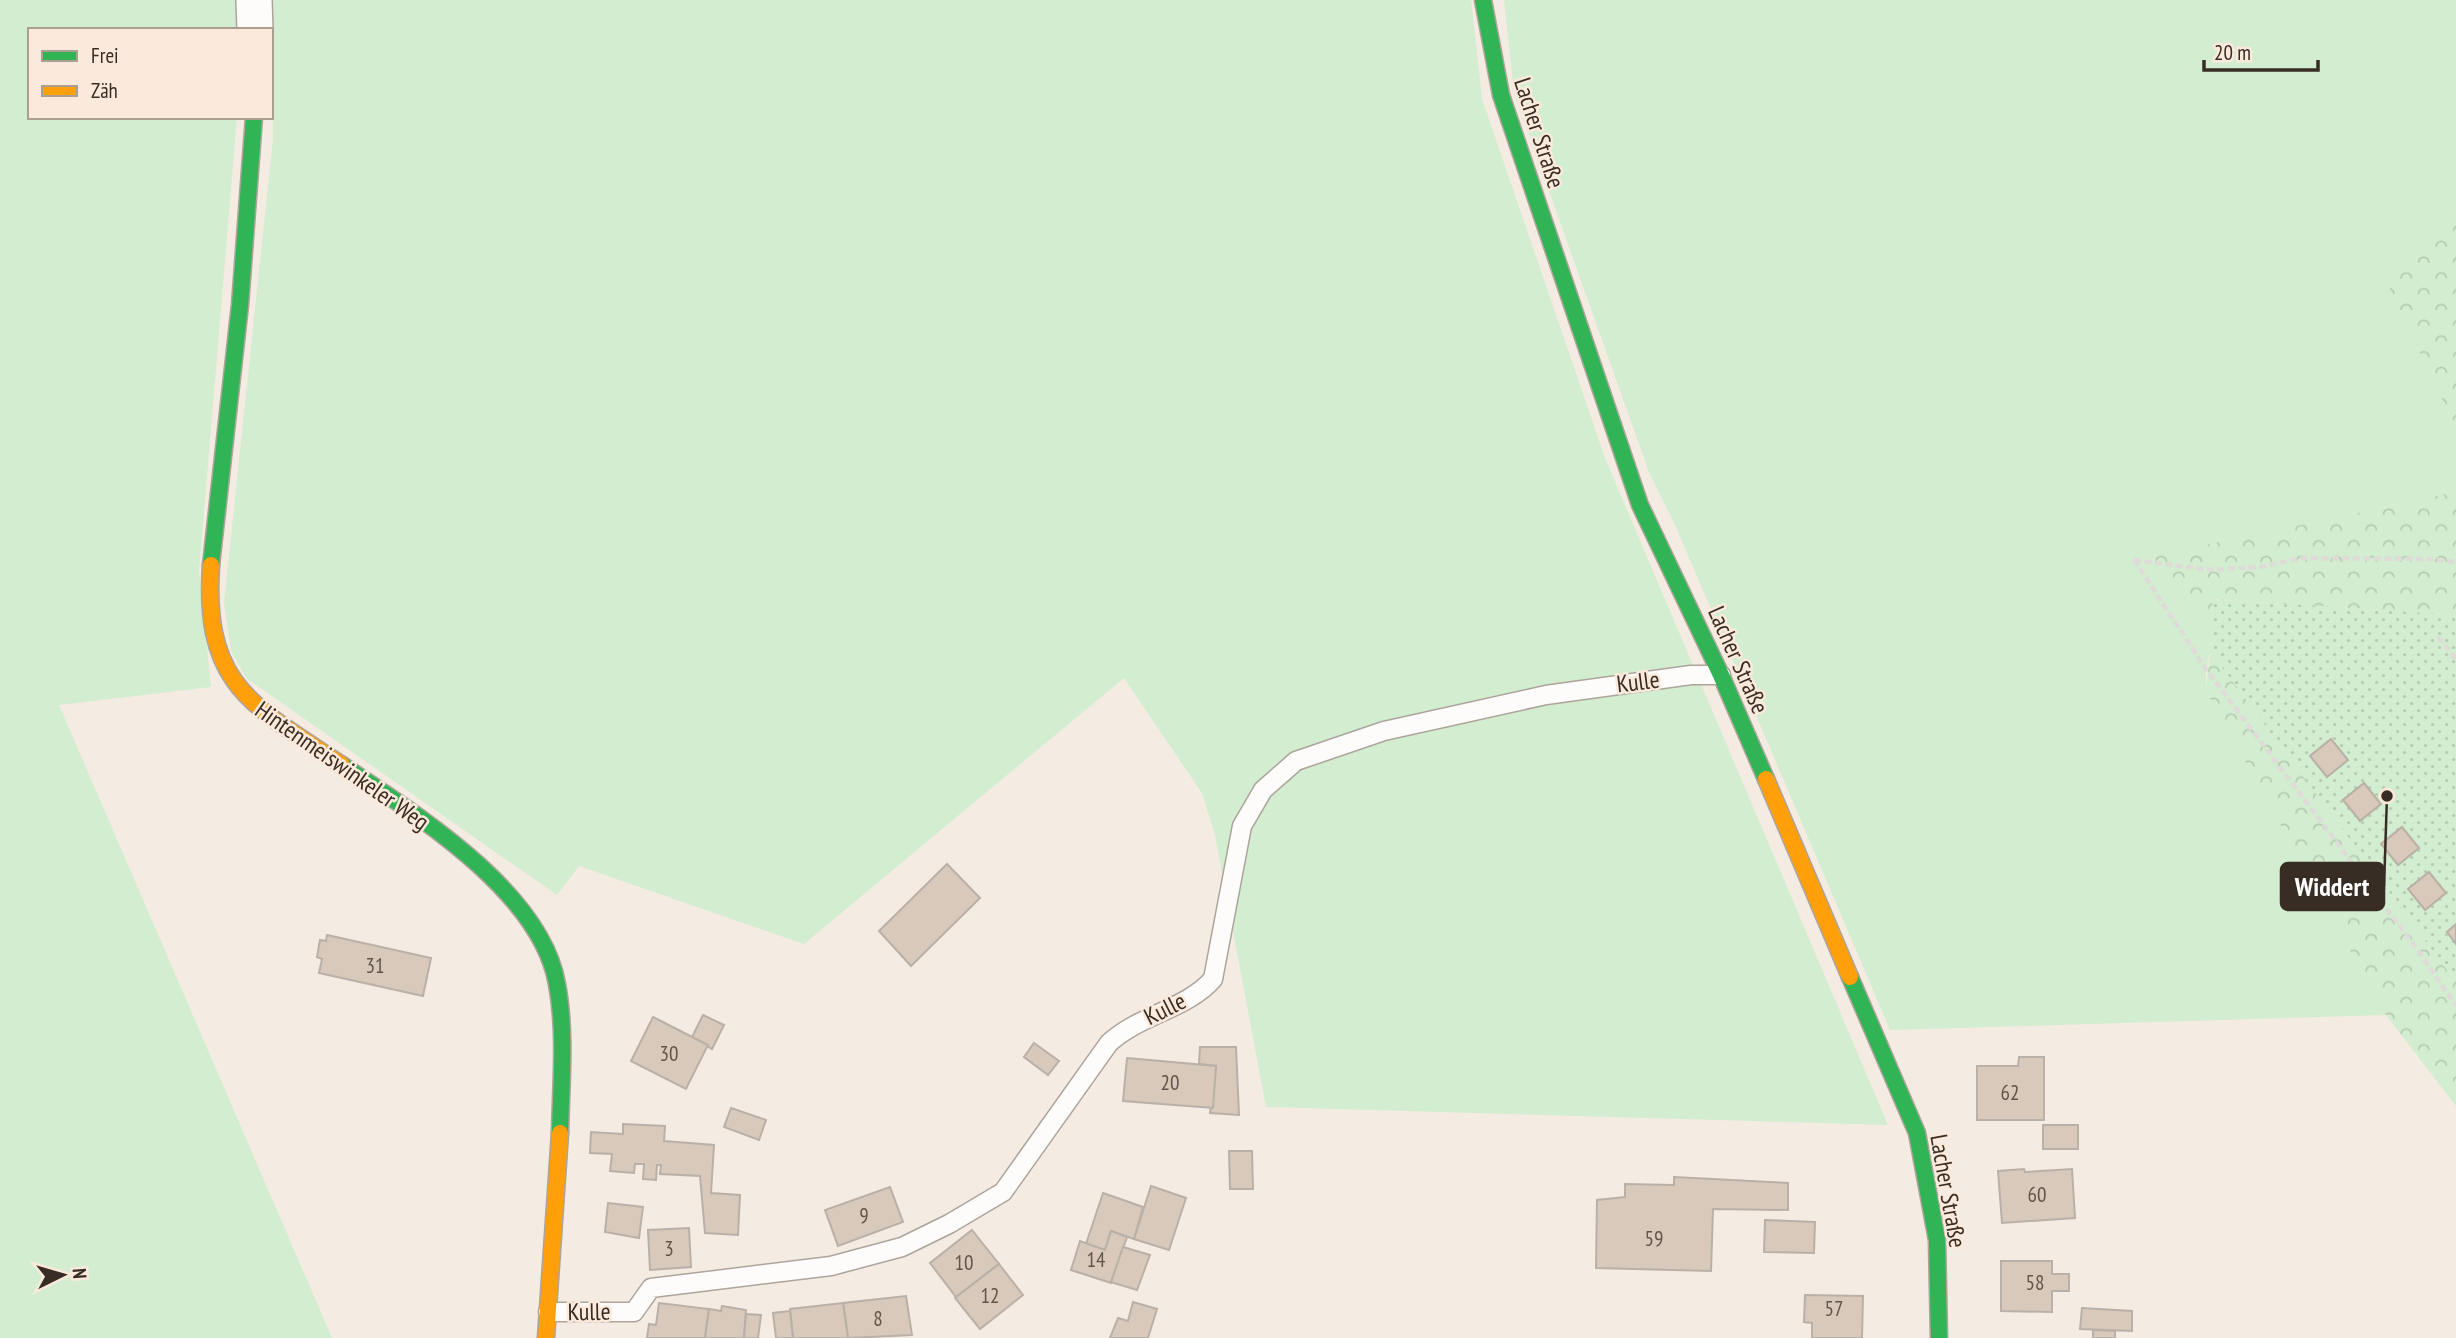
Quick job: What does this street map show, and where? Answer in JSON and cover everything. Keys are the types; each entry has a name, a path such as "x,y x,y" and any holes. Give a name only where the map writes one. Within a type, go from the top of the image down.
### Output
{"street":[{"path":"254,0 255,28"},
{"name":"Lacher Straße","path":"1483,0 1501,95 1640,505 1721,675 1917,1133 1937,1240 1938,1338"},
{"name":"Hintenmeiswinkeler Weg","path":"254,119 240,305 211,569 215,645 233,682 255,707 410,811 447,840 511,895 538,934 553,970 561,1008 560,1158 546,1338"}],"lane":[{"name":"Kulle","path":"548,1312 634,1312 652,1288 831,1266 902,1247 993,1201 1014,1179 1109,1043 1126,1029 1202,989 1213,979 1242,826 1263,790 1296,761 1384,731 1545,695 1691,675 1721,675"}],"path":[{"path":"2456,562 2430,559 2302,558 2260,567 2210,570 2134,560 2206,669 2417,949 2456,1006"},
{"path":"2438,637 2456,659"}],"green space":[{"path":"0,0 235,0 238,28 28,28 28,119 237,119 199,571 211,687 59,705 332,1338 0,1338"},
{"path":"263,0 1471,0 1482,99 1605,458 1888,1125 1266,1107 1215,835 1202,793 1124,678 804,944 579,866 557,895 246,678 231,651 224,603 273,139 273,28 270,28"},
{"path":"1504,0 2456,0 2456,209 2383,275 2456,429 2456,492 2135,560 2211,628 2456,615 2456,982 2210,652 2206,669 2206,691 2386,1015 1890,1030 1676,527 1649,472 1514,92"},
{"path":"2456,209 2456,429 2383,275"},
{"path":"2456,492 2456,615 2213,599 2212,629 2134,560"},
{"path":"2213,599 2456,615 2456,982 2210,651"},
{"path":"2210,651 2456,982 2456,1106 2386,1015 2206,691"}],"building":[{"path":"2331,739 2348,760 2327,777 2310,756"},
{"path":"2364,783 2381,804 2360,821 2343,800"},
{"path":"2402,827 2419,848 2398,865 2381,844"},
{"path":"947,864 980,898 911,966 879,931"},
{"path":"2429,872 2446,893 2425,910 2408,889"},
{"path":"2456,924 2456,944 2447,932"},
{"path":"327,935 431,958 423,996 319,973 322,959 317,957 320,940 326,941"},
{"path":"703,1015 724,1025 712,1049 692,1037"},
{"path":"653,1017 708,1045 686,1089 631,1061"},
{"path":"1034,1043 1059,1061 1048,1075 1024,1057"},
{"path":"1200,1047 1236,1047 1239,1115 1210,1113 1216,1066 1199,1064"},
{"path":"2019,1057 2044,1057 2044,1120 1977,1120 1977,1066 2018,1066"},
{"path":"1127,1058 1216,1066 1213,1108 1123,1101"},
{"path":"731,1108 766,1120 759,1140 724,1127"},
{"path":"623,1124 665,1126 664,1141 714,1145 711,1193 740,1195 738,1235 705,1233 700,1176 660,1174 661,1165 657,1165 656,1180 643,1179 644,1164 635,1164 634,1173 610,1171 612,1154 590,1153 591,1132 623,1134"},
{"path":"2043,1125 2078,1125 2078,1149 2043,1149"},
{"path":"1229,1151 1252,1151 1253,1189 1230,1189"},
{"path":"2024,1169 2025,1172 2072,1169 2075,1218 2002,1223 1998,1171"},
{"path":"1674,1177 1788,1183 1788,1210 1713,1209 1711,1271 1596,1268 1597,1200 1625,1197 1625,1184 1674,1185"},
{"path":"1151,1186 1186,1198 1169,1250 1134,1239"},
{"path":"890,1187 903,1222 838,1246 825,1210"},
{"path":"1103,1193 1143,1207 1134,1239 1111,1231 1105,1250 1086,1244"},
{"path":"608,1203 643,1207 639,1238 605,1232"},
{"path":"1765,1220 1815,1222 1814,1253 1764,1252"},
{"path":"689,1228 691,1267 650,1270 648,1230"},
{"path":"972,1230 999,1264 956,1297 930,1263"},
{"path":"1111,1231 1127,1237 1111,1283 1071,1270 1080,1241 1105,1250"},
{"path":"1123,1247 1150,1255 1137,1290 1111,1282"},
{"path":"2001,1261 2052,1261 2052,1274 2069,1274 2069,1291 2052,1291 2052,1312 2001,1311"},
{"path":"999,1264 1023,1295 980,1329 955,1298"},
{"path":"1805,1295 1863,1296 1862,1338 1812,1338 1812,1323 1804,1322"},
{"path":"906,1296 912,1335 848,1338 843,1303"},
{"path":"1133,1302 1157,1309 1148,1338 1110,1338 1118,1318 1128,1321"},
{"path":"659,1303 709,1309 705,1338 647,1338 649,1324 656,1325"},
{"path":"843,1303 848,1338 793,1338 790,1309"},
{"path":"722,1306 746,1310 744,1338 705,1338 709,1309 721,1311"},
{"path":"2082,1308 2132,1311 2132,1331 2080,1329"},
{"path":"790,1311 793,1338 776,1338 773,1313"},
{"path":"746,1314 761,1315 758,1338 744,1338"},
{"path":"2093,1330 2115,1331 2115,1338 2093,1338"}],"traffic: fast":[{"path":"1483,0 1501,95 1640,505 1721,675 1766,779"},
{"path":"211,565 240,305 254,119"},
{"path":"342,765 438,831 471,858 527,917 546,950 560,1002 560,1133"},
{"path":"1850,977 1917,1133 1937,1240 1939,1338"}],"traffic: slow":[{"path":"211,565 211,606 215,639 225,666 240,688 259,707 342,765"},
{"path":"1766,779 1850,977"},
{"path":"546,1338 560,1133"}],"place":[{"name":"Widdert","path":"2387,796"}]}
